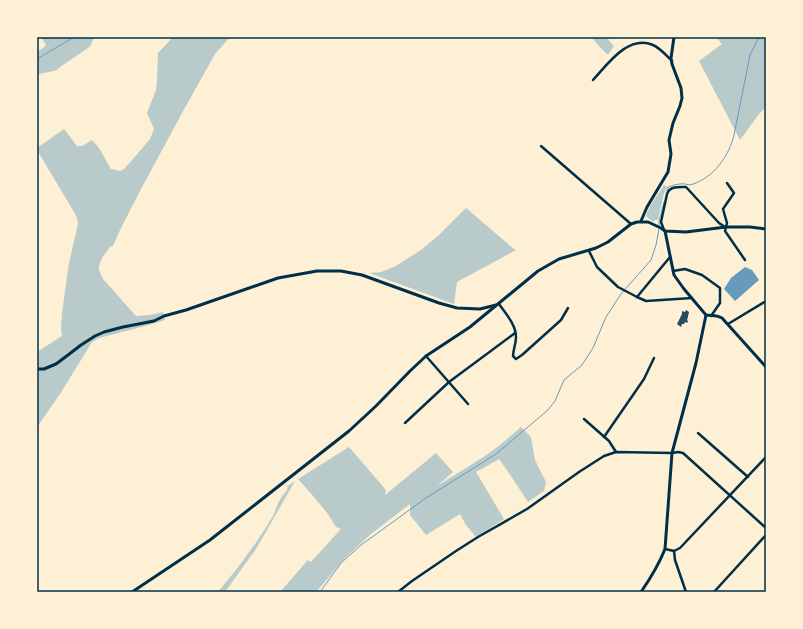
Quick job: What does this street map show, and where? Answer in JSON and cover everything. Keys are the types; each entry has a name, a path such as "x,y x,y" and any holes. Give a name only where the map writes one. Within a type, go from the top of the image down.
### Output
{"street":[{"path":"642,221 647,207 668,172 671,153 669,140 682,96 681,88 672,61 674,37"},
{"path":"593,80 617,54 629,46 642,43 653,45 660,49 672,61"},
{"path":"541,146 631,224"},
{"path":"727,183 734,193 723,209 727,223 725,231 745,260"},
{"path":"726,227 719,223 686,187 672,188 668,191 661,222 665,231 676,279 706,315 719,316 766,367"},
{"path":"132,592 216,535 349,431 426,356 470,327 538,271 559,259 589,251 608,242 631,224 642,221 658,226 665,231 686,232 726,227 766,229"},
{"path":"589,251 597,267 602,272 618,287 637,297 646,301 692,298"},
{"path":"637,297 670,257"},
{"path":"37,369 44,369 56,364 81,345 104,332 154,321 164,316 186,310 278,278 305,272 329,270 362,275 457,308 480,309 499,304"},
{"path":"673,271 685,270 702,275 720,288 720,303 710,316"},
{"path":"728,324 766,301"},
{"path":"499,304 510,319 516,333 513,353 513,356 516,359 561,320 568,308"},
{"path":"641,592 648,583 662,558 665,549 672,453 696,363 706,315"},
{"path":"405,423 449,382 516,333"},
{"path":"426,356 468,404"},
{"path":"604,437 644,380 654,358"},
{"path":"584,419 609,441 616,452"},
{"path":"698,433 748,477"},
{"path":"398,592 478,537 527,509 579,472 604,456 616,452 682,453 766,528"},
{"path":"665,549 674,551 680,548 766,457"},
{"path":"714,592 766,535"},
{"path":"674,551 675,560 686,592"}],"shaded area":[{"path":"41,37 94,37 88,48 57,70 39,74 37,78 37,52 46,45"},
{"path":"173,37 230,37 215,54 140,191 113,246 110,247 104,255 99,266 103,279 136,316 163,312 165,320 99,338 92,342 60,394 37,427 37,352 62,336 62,313 69,263 78,224 74,212 37,148 64,129 77,146 82,146 92,140 99,148 111,169 120,171 124,169 150,139 154,129 147,113 156,90 158,53"},
{"path":"592,37 606,37 614,46 608,55 596,43"},
{"path":"716,37 763,37 766,40 766,107 740,140 699,61 722,44"},
{"path":"664,185 667,187 664,193 658,220 653,222 646,216 647,212"},
{"path":"466,208 516,250 457,282 454,304 369,273 381,272 394,267 421,250 439,235"},
{"path":"521,427 531,437 535,460 546,482 544,491 528,502 499,459 476,472 504,519 476,537 466,525 460,514 426,535 410,515 410,504 371,534 344,559 318,590 318,592 280,592 307,560 311,562 341,529 336,527 323,508 298,479 349,447 386,490 385,495 436,453 453,472 437,486 485,456"},
{"path":"295,481 256,549 225,592 218,592 261,535 287,490 288,487 286,487"}],"water":[{"path":"745,267 752,270 759,280 735,301 724,289 731,278"}],"building":[{"path":"686,310 689,312 688,321 687,323 685,322 682,324 681,327 677,324 682,311 685,312"}],"waterway":[{"path":"37,59 74,37"},
{"path":"667,191 668,187 674,185 691,185 701,181 720,165 732,143 750,55 759,37"},
{"path":"320,592 341,563 361,545 426,498 496,454 548,410 555,401 564,380 582,365 593,348 606,317 621,294 651,260 656,245 659,222 664,202"}]}
